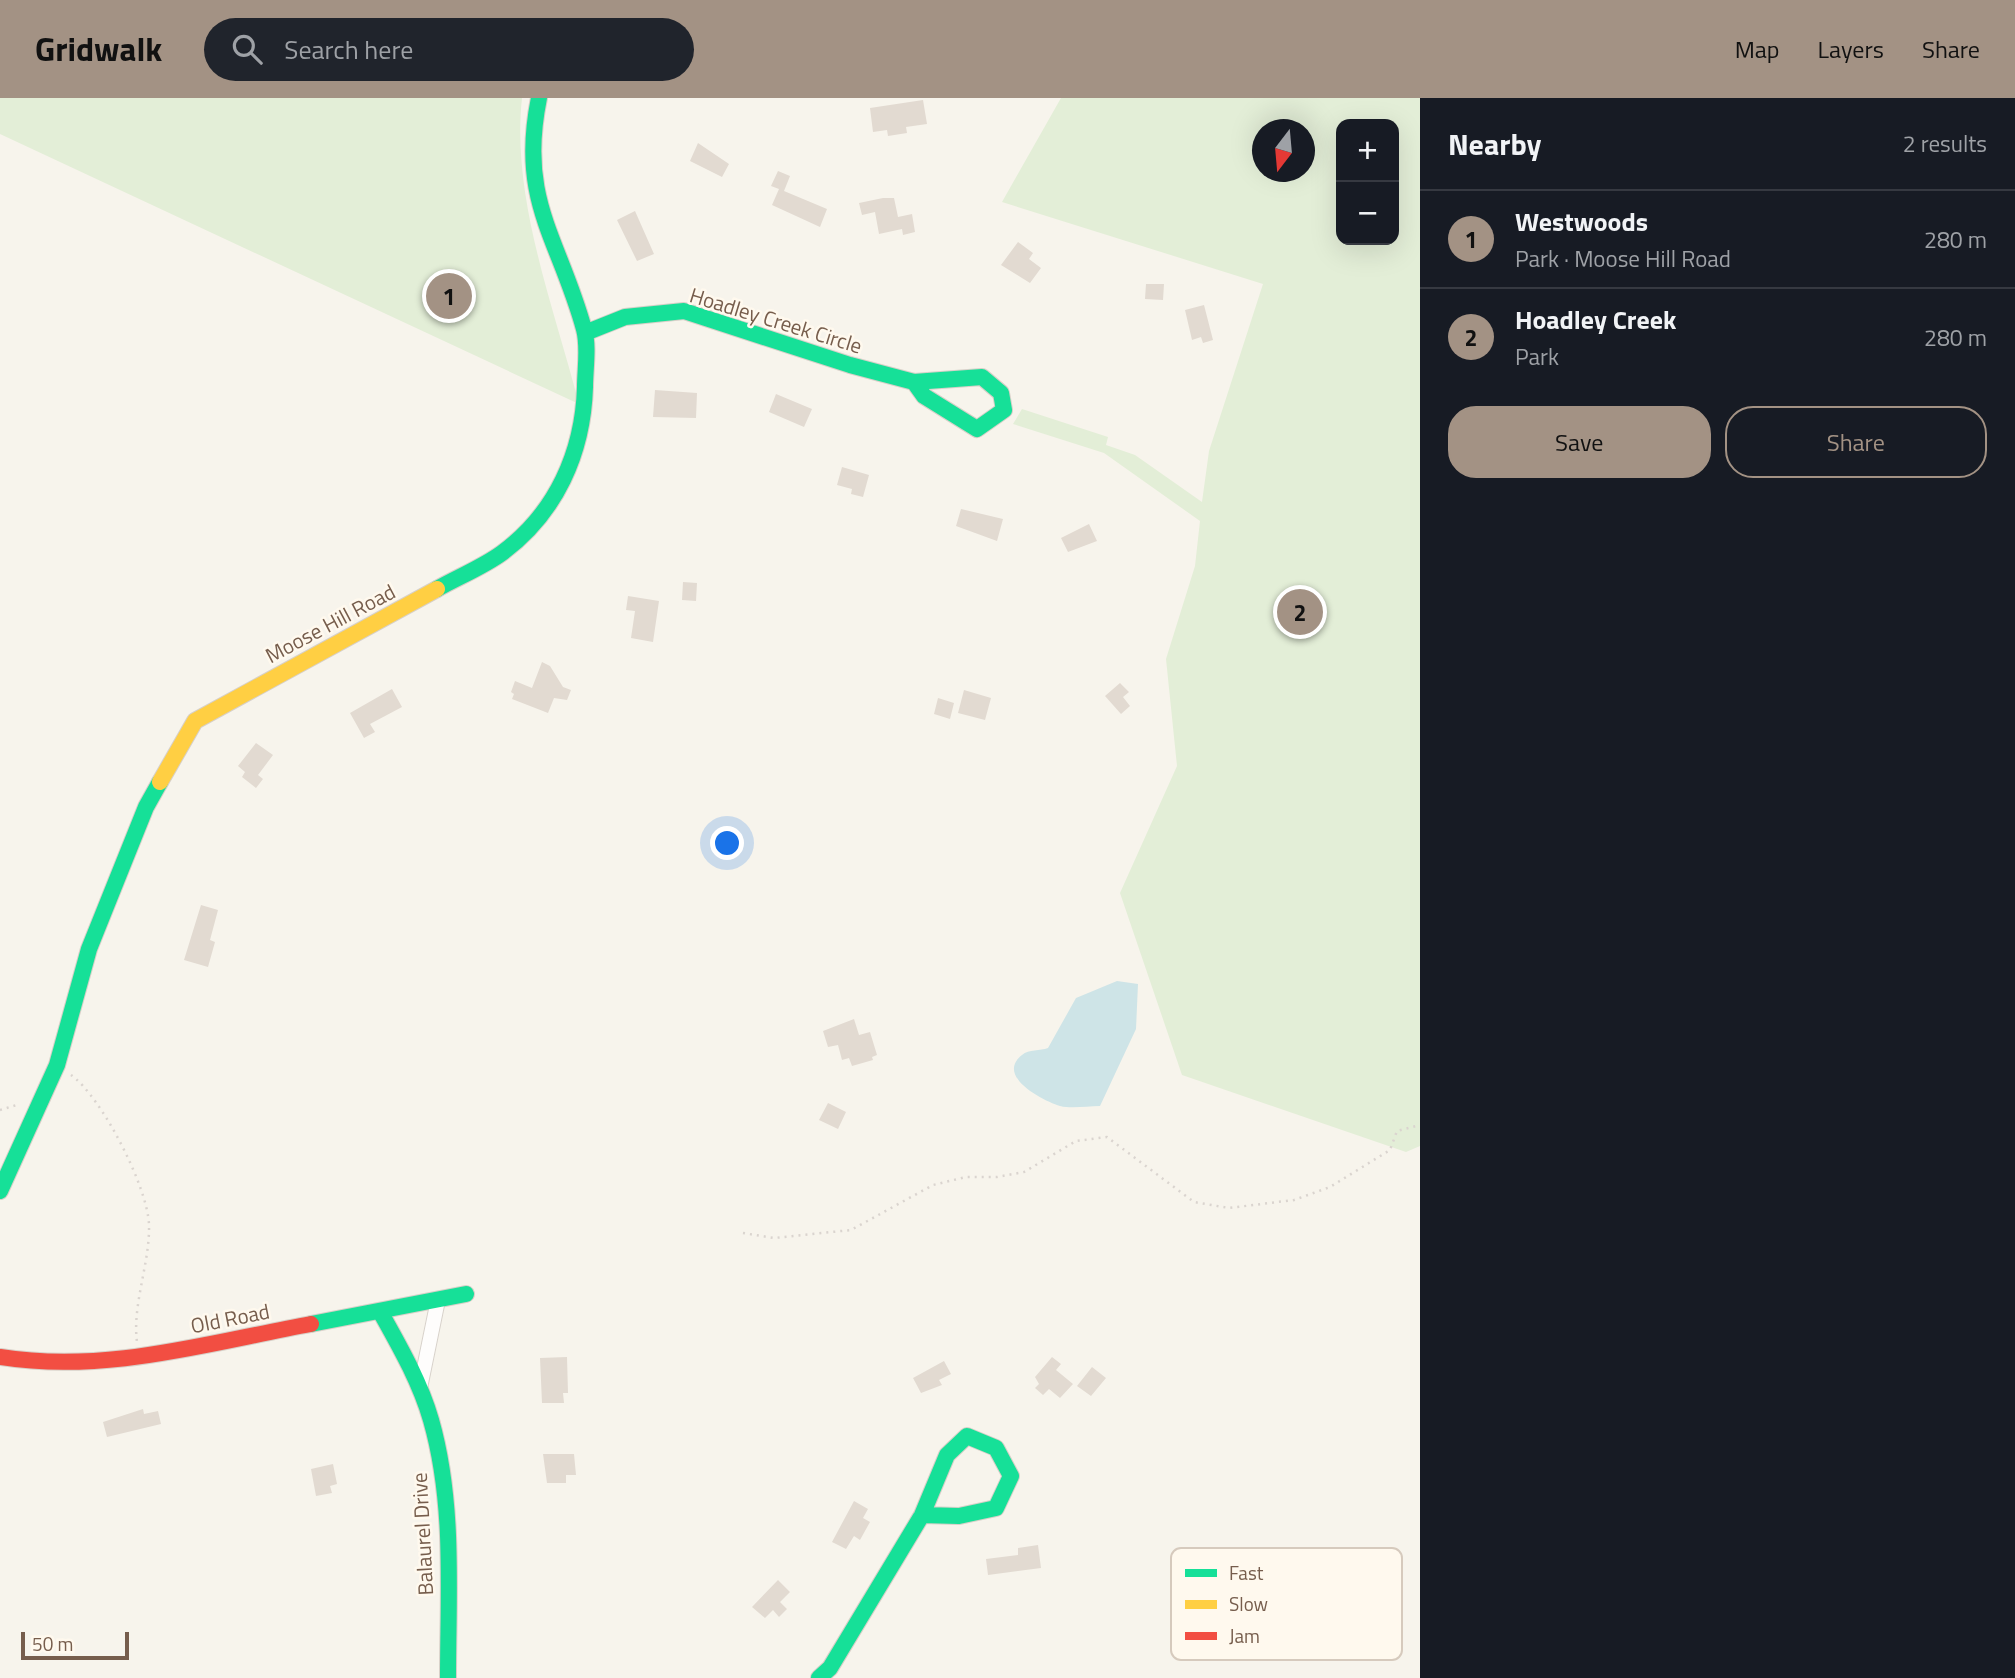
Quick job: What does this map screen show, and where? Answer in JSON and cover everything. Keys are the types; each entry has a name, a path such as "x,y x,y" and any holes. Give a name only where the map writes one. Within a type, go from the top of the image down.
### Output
{"street":[{"name":"Moose Hill Road","path":"0,1191 57,1065 89,949 146,807 195,721 347,636 478,569 522,538 563,484 581,436 586,408 585,333 534,184 533,127 539,98"},
{"name":"Hoadley Creek Circle","path":"585,333 625,317 684,311 850,365 914,382 982,377 1001,393 1004,410 976,429 924,396 914,382"},
{"name":"Old Road","path":"0,1357 29,1363 74,1366 146,1357 328,1320 381,1313 466,1294"},
{"path":"420,1391 438,1300"},
{"name":"Balaurel Drive","path":"381,1313 411,1366 431,1422 445,1496 448,1678"},
{"path":"818,1678 830,1668 922,1514 947,1455 968,1436 996,1448 1011,1476 996,1508 959,1516 922,1514"}],"path":[{"path":"57,1065 85,1085 135,1175 149,1223 136,1341 146,1357"},
{"path":"743,1233 774,1238 851,1230 933,1185 966,1177 997,1177 1024,1172 1076,1140 1107,1138 1194,1202 1229,1208 1294,1200 1330,1186 1390,1150 1397,1131 1420,1125"}],"green space":[{"path":"0,98 522,98 520,136 529,213 547,291 579,404 0,134"},
{"path":"1061,98 1420,98 1420,1146 1406,1152 1182,1075 1120,893 1177,766 1166,659 1195,566 1200,521 1104,453 1013,424 1022,409 1108,437 1106,445 1135,455 1202,502 1209,451 1263,284 1002,202"}],"shaded area":[{"path":"1117,981 1138,984 1136,1029 1100,1106 1060,1106 1043,1099 1024,1086 1014,1071 1015,1063 1022,1055 1048,1048 1076,998"}],"building":[{"path":"923,100 927,124 906,127 907,133 888,136 887,130 873,132 870,108"},
{"path":"698,143 729,164 722,177 690,161"},
{"path":"778,171 790,176 784,191 827,209 820,227 772,205 779,189 771,186"},
{"path":"894,198 898,217 912,214 915,232 903,235 902,229 879,234 875,212 862,215 859,203"},
{"path":"635,211 654,254 637,261 617,220"},
{"path":"1018,242 1033,253 1029,259 1041,268 1030,283 1001,265"},
{"path":"1146,284 1164,284 1163,300 1145,299"},
{"path":"1204,305 1213,340 1203,343 1201,337 1192,340 1185,310"},
{"path":"655,390 697,393 696,418 653,417"},
{"path":"776,394 812,409 804,427 769,412"},
{"path":"842,467 869,475 863,497 851,494 852,489 837,485"},
{"path":"961,509 1003,519 997,541 956,526"},
{"path":"1089,524 1097,541 1068,552 1061,538"},
{"path":"683,582 697,583 696,601 682,600"},
{"path":"628,596 659,601 653,642 631,638 635,611 626,610"},
{"path":"542,662 550,666 563,687 571,690 567,700 554,698 548,713 512,699 514,694 511,692 515,681 532,688"},
{"path":"1120,683 1129,692 1123,697 1130,706 1121,714 1105,696"},
{"path":"392,689 402,707 370,724 375,732 364,738 350,713"},
{"path":"964,690 991,698 985,720 958,713"},
{"path":"938,698 954,703 950,719 934,714"},
{"path":"256,743 273,755 258,775 263,779 256,788 242,777 245,772 238,766"},
{"path":"201,905 218,910 210,940 215,942 208,967 184,960"},
{"path":"854,1019 859,1035 870,1032 877,1055 872,1057 873,1060 852,1066 849,1058 842,1060 838,1045 828,1047 823,1031"},
{"path":"828,1103 846,1112 838,1129 819,1120"},
{"path":"567,1357 568,1393 563,1393 564,1403 542,1403 540,1358"},
{"path":"1052,1357 1061,1364 1056,1370 1073,1384 1060,1398 1049,1389 1043,1395 1035,1388 1039,1384 1035,1377"},
{"path":"944,1361 951,1374 939,1380 942,1385 921,1393 913,1378"},
{"path":"1092,1367 1106,1378 1091,1396 1077,1386"},
{"path":"143,1409 144,1414 158,1411 161,1424 107,1437 103,1422"},
{"path":"543,1454 574,1454 576,1475 566,1475 566,1483 547,1483"},
{"path":"333,1464 337,1484 330,1486 332,1493 316,1496 311,1469"},
{"path":"854,1501 868,1509 863,1518 870,1522 860,1540 854,1536 846,1549 832,1542"},
{"path":"1038,1545 1041,1568 988,1575 986,1559 1018,1555 1018,1548"},
{"path":"778,1580 790,1592 780,1602 787,1609 779,1617 773,1610 765,1618 752,1607"}],"traffic: fast":[{"path":"437,589 502,553 521,537 537,519 563,480 579,435 587,351 584,329 574,297 537,192 534,134 539,98"},
{"path":"585,333 625,317 684,311 850,365 914,382 982,377 1001,393 1004,410 977,429 924,396 914,382"},
{"path":"0,1191 57,1065 89,949 146,807 160,782"},
{"path":"311,1324 466,1294"},
{"path":"381,1313 421,1392 439,1452 447,1516 448,1678"},
{"path":"819,1678 830,1668 922,1515 947,1455 967,1436 996,1448 1011,1476 996,1508 959,1516 922,1515"}],"traffic: slow":[{"path":"160,782 195,721 437,589"}],"traffic: jam":[{"path":"0,1357 79,1362 118,1359 311,1324"}],"place":[{"name":"Westwoods","path":"449,296"},
{"name":"Hoadley Creek","path":"1300,612"}]}
